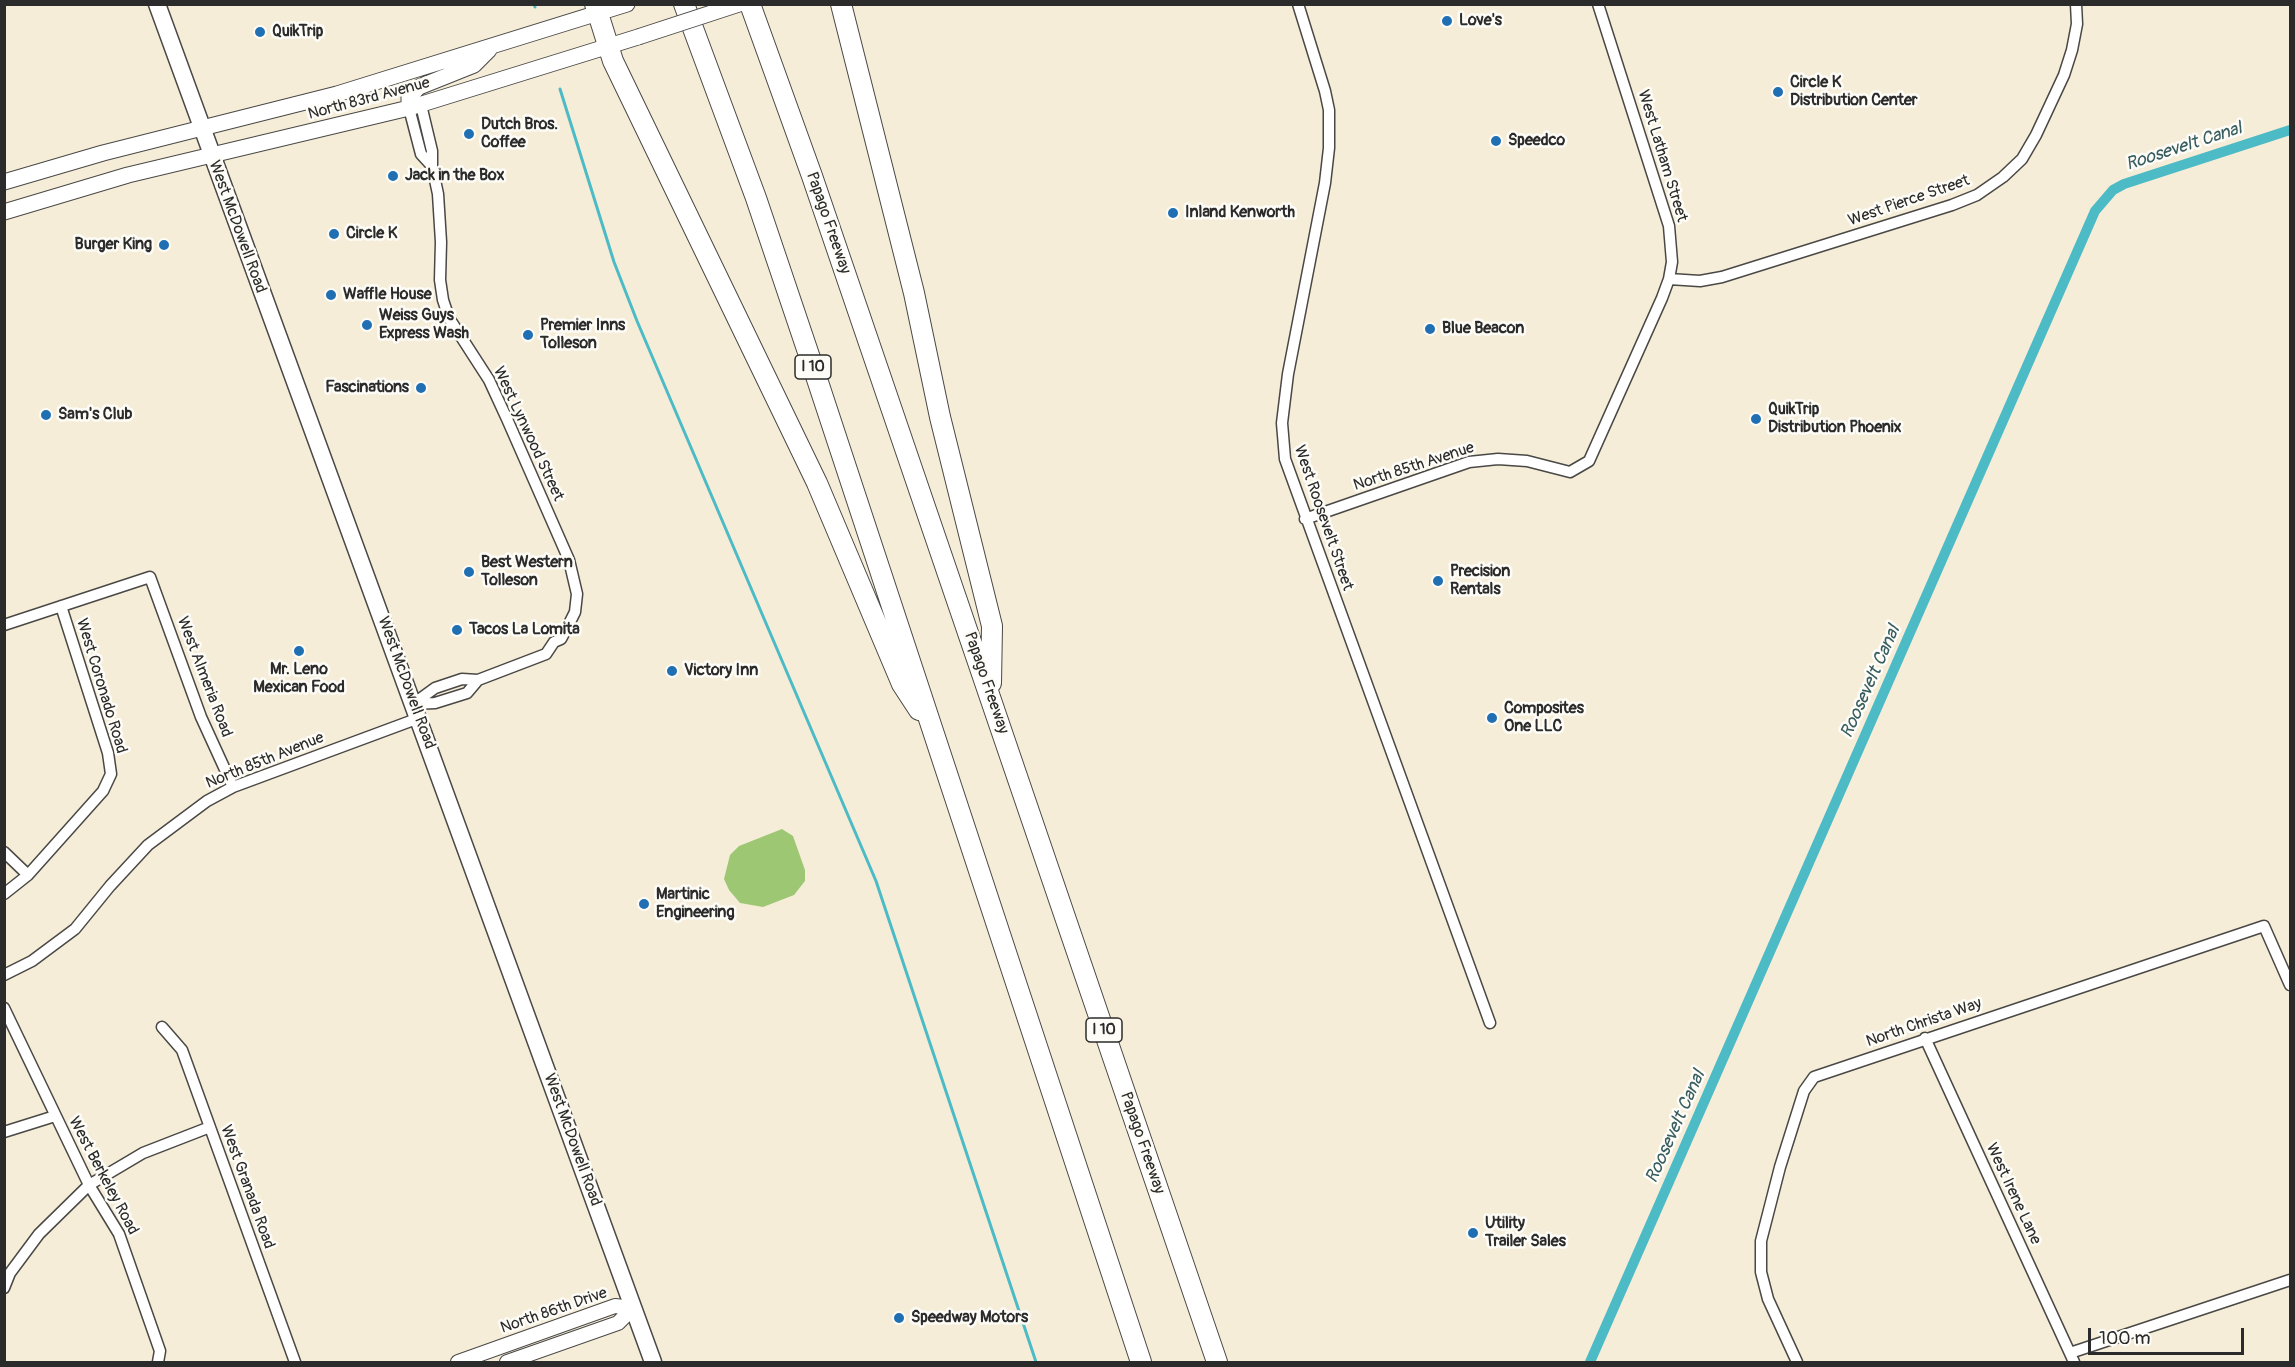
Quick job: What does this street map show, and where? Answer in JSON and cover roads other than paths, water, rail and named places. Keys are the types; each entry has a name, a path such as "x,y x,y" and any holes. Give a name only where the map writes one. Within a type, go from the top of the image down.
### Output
{"highway":[{"name":"I 10","path":"684,4 759,210 1141,1362"},
{"name":"Papago Freeway","path":"750,4 812,176 1217,1362"},
{"path":"841,4 914,292 940,417 992,626 991,697"},
{"path":"596,9 613,61 818,483 902,684 933,733"}],"main road":[{"name":"West McDowell Road","path":"157,4 210,155 416,711 653,1362"},
{"name":"North 83rd Avenue","path":"4,212 90,186 210,155 415,106 739,4"},
{"name":"North 83rd Avenue","path":"4,183 99,154 337,94 564,25 596,9 626,5"},
{"path":"415,106 410,97 419,87 474,64 494,46"}],"street":[{"name":"West Roosevelt Street","path":"1298,4 1323,84 1329,110 1329,138 1326,175 1288,374 1282,423 1285,459 1490,1023"},
{"name":"West Latham Street","path":"1570,472 1589,461 1634,364 1669,279 1672,262 1669,226 1598,4"},
{"name":"West Pierce Street","path":"1669,279 1700,281 1722,277 1952,206 1986,189 2022,159 2036,135 2064,75 2072,50 2077,24 2076,4"},
{"name":"West Lynwood Street","path":"415,106 422,154 432,166 439,211 439,267 443,300 455,327 489,380 569,560 577,594 575,612"},
{"name":"North 85th Avenue","path":"1305,519 1469,462 1498,459 1527,460 1570,472"},
{"name":"West Almeria Road","path":"61,606 150,577 201,717 233,788"},
{"path":"4,625 61,606"},
{"name":"West Coronado Road","path":"28,875 103,791 111,774 108,753 61,606"},
{"name":"North 85th Avenue","path":"4,975 32,961 75,928 110,885 148,845 207,801 416,711 435,688 462,679 478,680 546,654 554,642 561,639 575,612"},
{"path":"4,852 28,875 4,894"},
{"name":"North Christa Way","path":"1797,1362 1768,1299 1761,1272 1761,1241 1780,1167 1804,1090 1814,1077 2264,926 2290,985"},
{"name":"West Berkeley Road","path":"4,1008 89,1185 119,1233 160,1351 158,1362"},
{"name":"West Granada Road","path":"162,1028 182,1050 295,1362"},
{"name":"West Irene Lane","path":"1926,1038 2072,1358"},
{"path":"4,1132 55,1116"},
{"path":"4,1288 10,1273 39,1234 89,1185 143,1153 210,1127"},
{"path":"2072,1358 2290,1280"},
{"name":"North 86th Drive","path":"458,1362 615,1306 633,1308"},
{"name":"North 86th Drive","path":"507,1362 618,1323 633,1308"}],"waterway":[{"path":"560,89 614,262 637,321 876,881 1036,1362"},
{"name":"Roosevelt Canal","path":"1590,1362 2095,211 2113,190 2124,184 2290,130"}],"place":[{"name":"Love's","path":"1447,21"},
{"name":"QuikTrip","path":"260,32"},
{"name":"Circle K Distribution Center","path":"1778,92"},
{"name":"Dutch Bros. Coffee","path":"469,134"},
{"name":"Speedco","path":"1496,141"},
{"name":"Jack in the Box","path":"393,176"},
{"name":"Inland Kenworth","path":"1173,213"},
{"name":"Circle K","path":"334,234"},
{"name":"Burger King","path":"164,245"},
{"name":"Waffle House","path":"331,295"},
{"name":"Weiss Guys Express Wash","path":"367,325"},
{"name":"Blue Beacon","path":"1430,329"},
{"name":"Premier Inns Tolleson","path":"528,335"},
{"name":"Fascinations","path":"421,388"},
{"name":"Sam's Club","path":"46,415"},
{"name":"QuikTrip Distribution Phoenix","path":"1756,419"},
{"name":"Best Western Tolleson","path":"469,572"},
{"name":"Precision Rentals","path":"1438,581"},
{"name":"Tacos La Lomita","path":"457,630"},
{"name":"Mr. Leno Mexican Food","path":"299,651"},
{"name":"Victory Inn","path":"672,671"},
{"name":"Composites One LLC","path":"1492,718"},
{"name":"Martinic Engineering","path":"644,904"},
{"name":"Utility Trailer Sales","path":"1473,1233"},
{"name":"Speedway Motors","path":"899,1318"}]}
